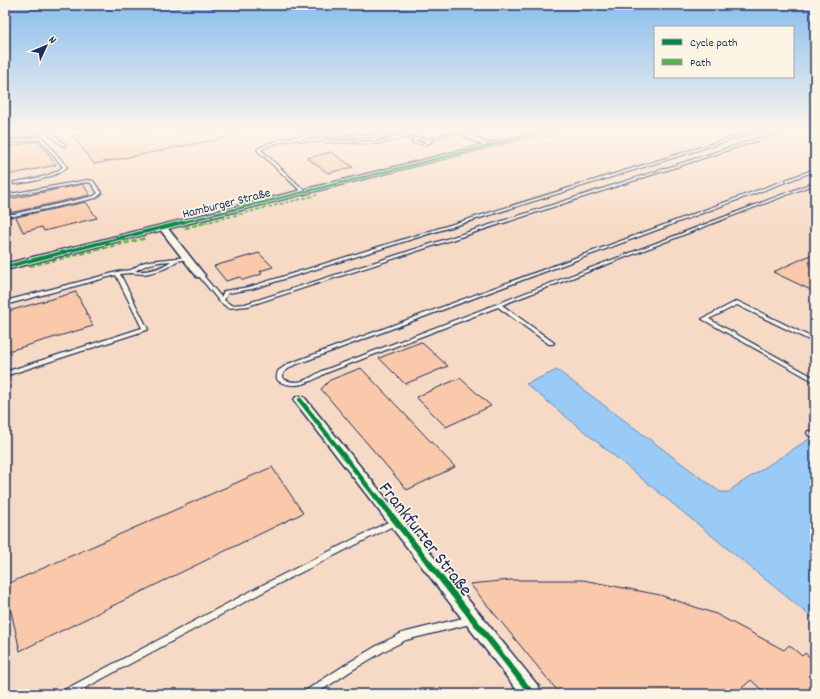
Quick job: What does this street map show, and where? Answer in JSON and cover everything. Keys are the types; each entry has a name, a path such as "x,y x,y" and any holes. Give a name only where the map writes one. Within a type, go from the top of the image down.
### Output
{"street":[{"name":"Hamburger Straße","path":"5,267 414,165"},
{"path":"164,228 200,275"},
{"name":"Frankfurter Straße","path":"300,400 532,694"}],"lane":[{"path":"15,182 62,171 65,168 62,165"},
{"path":"275,165 305,192"},
{"path":"221,300 226,292 250,288 649,165"},
{"path":"200,275 221,300 230,307 246,305 681,165"},
{"path":"815,170 290,365 280,372 280,380 289,384 303,384 324,372 815,183"},
{"path":"5,196 87,181 92,182 100,193 95,197 14,215 8,215 5,210"},
{"path":"134,270 145,273 165,268 175,261 186,258"},
{"path":"5,303 168,260 175,261"},
{"path":"5,374 146,329 118,274"},
{"path":"815,341 737,303 705,319 815,380"},
{"path":"499,305 551,343"},
{"path":"65,694 269,586 396,521"},
{"path":"308,694 358,662 404,636 474,619"}],"shaded area":[{"path":"5,165 815,165 815,694 5,694"}],"water":[{"path":"557,370 720,492 730,492 733,488 809,439 815,443 815,620 526,384"}],"building":[{"path":"5,165 56,165 8,175"},
{"path":"316,165 350,165 353,167 328,173"},
{"path":"83,184 90,195 14,212 11,212 5,200"},
{"path":"86,202 97,218 44,231 42,227 23,232 16,217"},
{"path":"259,253 273,267 260,271 262,274 243,280 240,277 226,281 214,266"},
{"path":"815,253 815,292 773,272"},
{"path":"76,292 93,326 5,352 5,312"},
{"path":"421,342 448,366 405,384 379,358"},
{"path":"361,368 455,467 407,490 321,389 330,380"},
{"path":"460,378 491,406 446,427 416,397"},
{"path":"272,467 303,513 20,651 5,585"},
{"path":"511,580 583,580 660,595 716,614 784,650 789,645 802,656 805,653 815,662 815,694 766,694 751,680 735,694 560,694 470,584"}],"marked path":[{"path":"185,228 317,195"},
{"path":"30,266 147,238"}],"cycle path":[{"path":"5,267 414,165"},
{"path":"300,400 532,694"}]}
